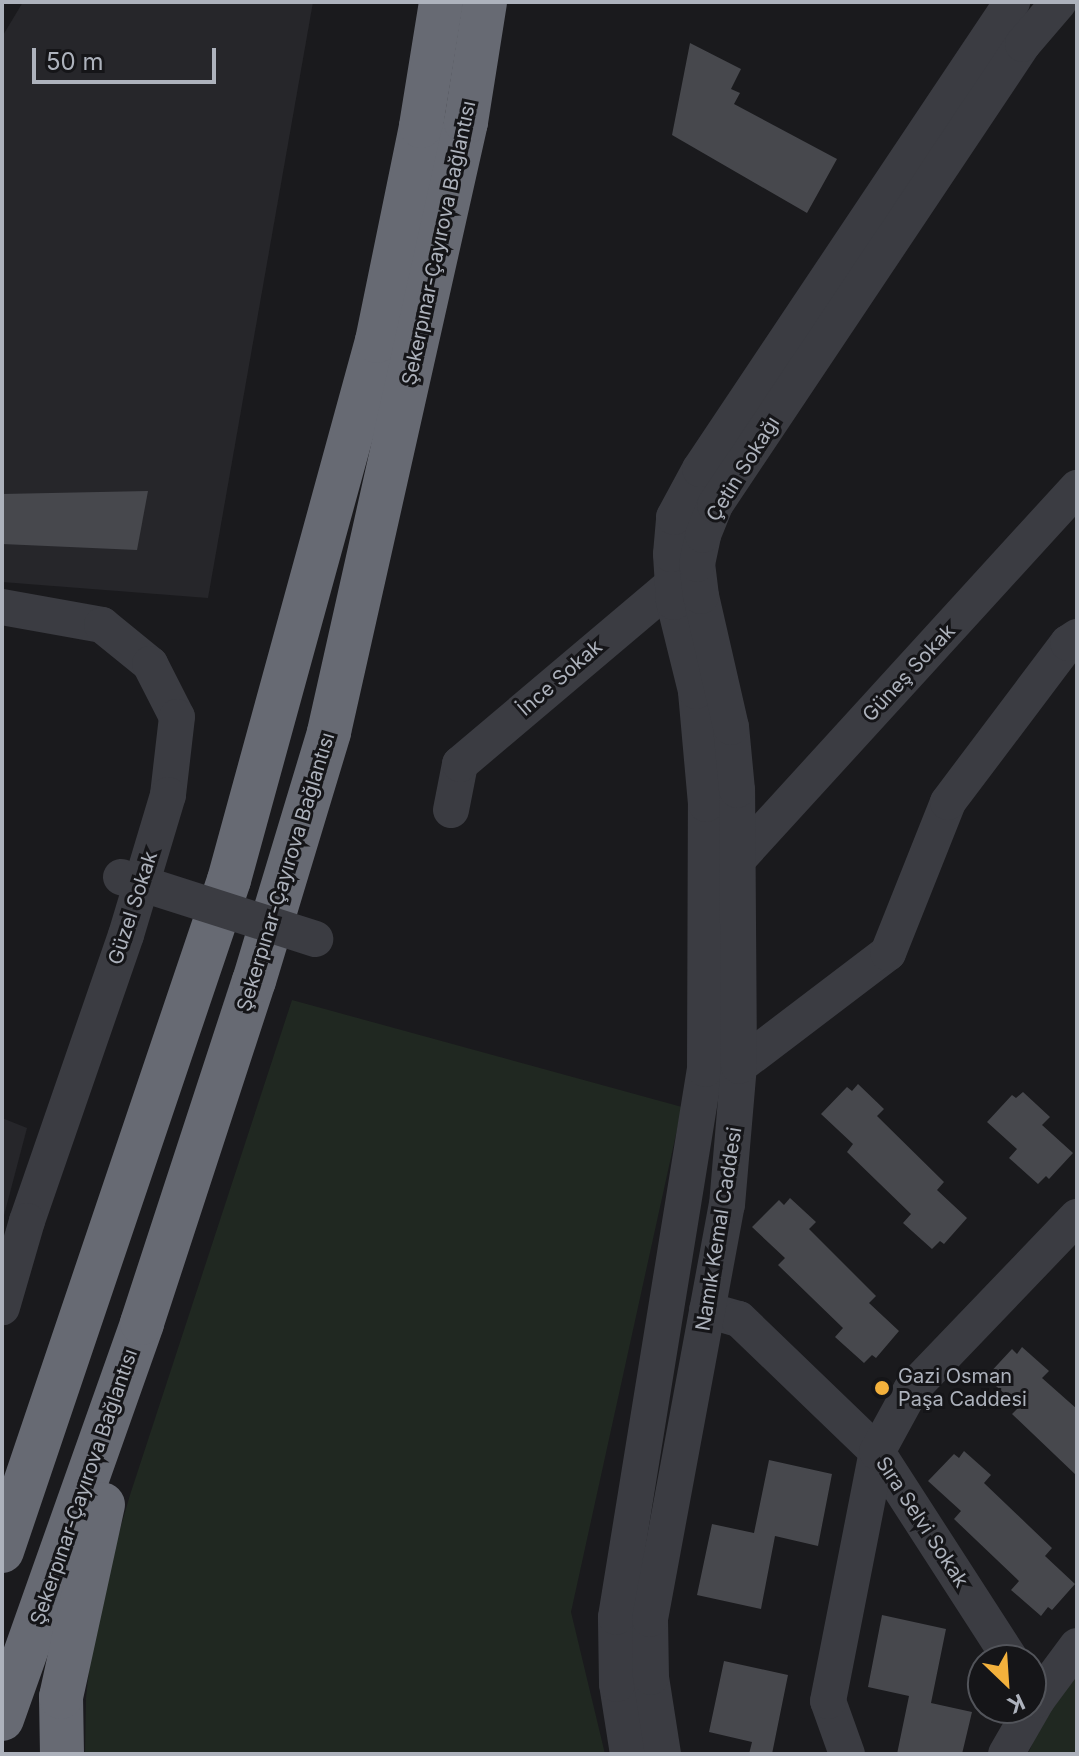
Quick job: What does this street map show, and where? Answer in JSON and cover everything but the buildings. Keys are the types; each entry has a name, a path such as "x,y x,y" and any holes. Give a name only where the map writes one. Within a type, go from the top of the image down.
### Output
{"highway":[{"name":"Şekerpınar-Çayırova Bağlantısı","path":"2,1551 229,880 286,680 377,341 441,2"},
{"name":"Şekerpınar-Çayırova Bağlantısı","path":"2,1719 142,1323 254,981 329,732 418,348 466,122 485,2"},
{"path":"62,1754 61,1697 142,1323"},
{"path":"2,1510 53,1407"}],"street":[{"path":"722,1068 702,734 685,574 671,536 681,499 1012,2"},
{"name":"Çetin Sokağı","path":"722,1068 740,857 731,727 701,596 685,574 715,505 1023,44 1059,2"},
{"name":"Güneş Sokak","path":"740,857 1077,488"},
{"name":"İnce Sokak","path":"451,810 460,764 685,574"},
{"name":"Güzel Sokak","path":"2,607 102,625 150,664 177,717 168,795 160,823 2,1307"},
{"path":"722,1068 888,953 948,802 1068,643 1077,637"},
{"path":"121,877 315,939"},
{"name":"Namık Kemal Caddesi","path":"663,1754 651,1677 650,1619 733,1155 722,1068"},
{"name":"Namık Kemal Caddesi","path":"628,1754 617,1684 616,1617 722,1068"},
{"path":"847,1754 828,1701 877,1452 911,1390 1077,1217"},
{"name":"Sıra Selvi Sokak","path":"707,1310 739,1319 877,1452 1001,1644"},
{"path":"1047,1681 1077,1646"},
{"path":"1006,1754 1020,1724"}],"shaded area":[{"path":"23,2 313,2 208,598 2,582 2,37"},
{"path":"292,1000 682,1107 571,1612 605,1754 85,1754 86,1698 95,1615 130,1495"},
{"path":"2,1118 27,1128 2,1223"},
{"path":"1077,1674 1077,1754 1028,1754 1039,1728 1047,1724 1047,1717"}],"place":[{"name":"Gazi Osman Paşa Caddesi","path":"882,1388"}]}
